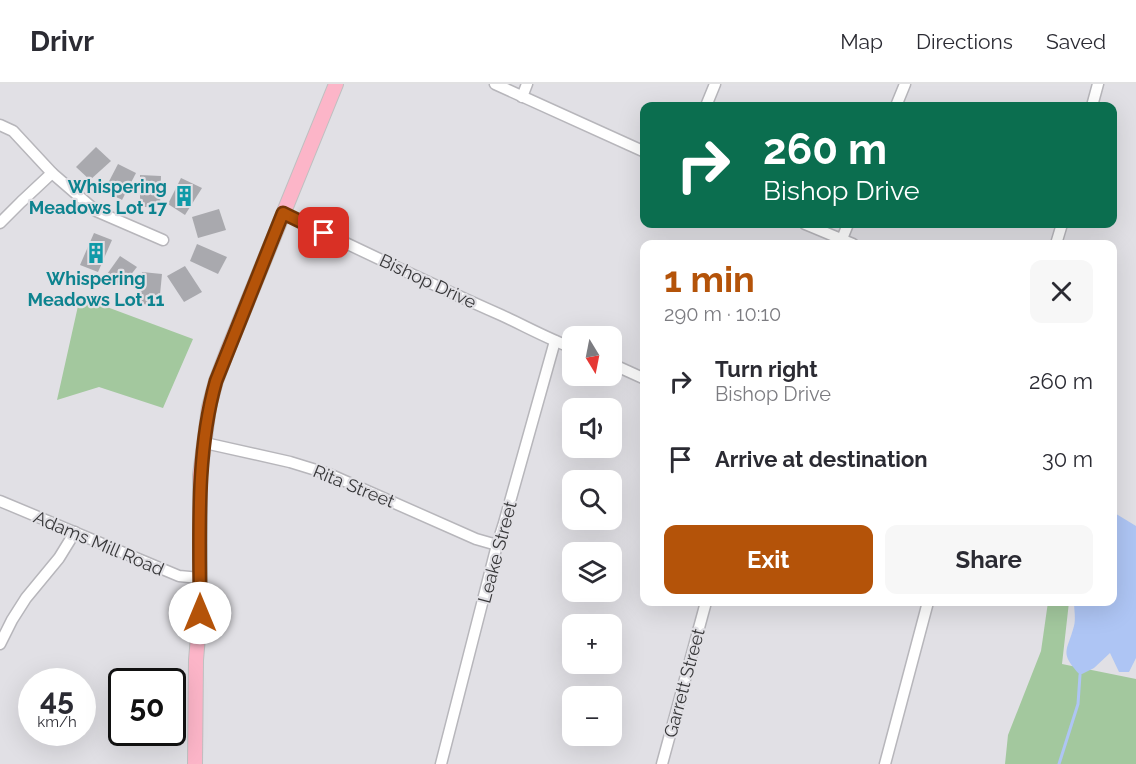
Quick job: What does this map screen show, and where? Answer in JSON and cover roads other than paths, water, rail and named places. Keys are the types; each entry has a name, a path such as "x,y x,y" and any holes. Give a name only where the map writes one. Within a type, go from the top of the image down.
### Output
{"main road":[{"path":"195,764 196,660 200,613 200,475 209,406 216,381 336,84"}],"street":[{"path":"495,84 640,150"},
{"path":"522,97 527,84"},
{"path":"708,102 715,84"},
{"path":"898,102 905,84"},
{"path":"1093,102 1098,84"},
{"path":"0,125 13,131 52,173 96,211 163,240"},
{"path":"0,223 52,173"},
{"name":"Bishop Drive","path":"283,213 562,344"},
{"path":"815,228 842,239 846,228"},
{"name":"Leake Street","path":"441,764 497,545 555,341"},
{"path":"622,369 640,377"},
{"name":"Rita Street","path":"205,444 290,462 329,474 476,539 497,545"},
{"name":"Adams Mill Road","path":"0,501 179,576 200,578"},
{"path":"0,644 26,598 59,558 75,532"},
{"name":"Garrett Street","path":"662,764 705,606"},
{"path":"885,764 927,606"}],"water":[{"path":"1117,514 1136,526 1136,658 1129,672 1119,672 1110,653 1094,668 1080,675 1069,661 1066,652 1075,617 1074,606 1117,606"}],"waterway":[{"path":"1059,764 1078,704 1080,675"}],"place":[{"name":"Whispering Meadows Lot 17","path":"184,196"},
{"name":"Whispering Meadows Lot 11","path":"96,253"}]}
